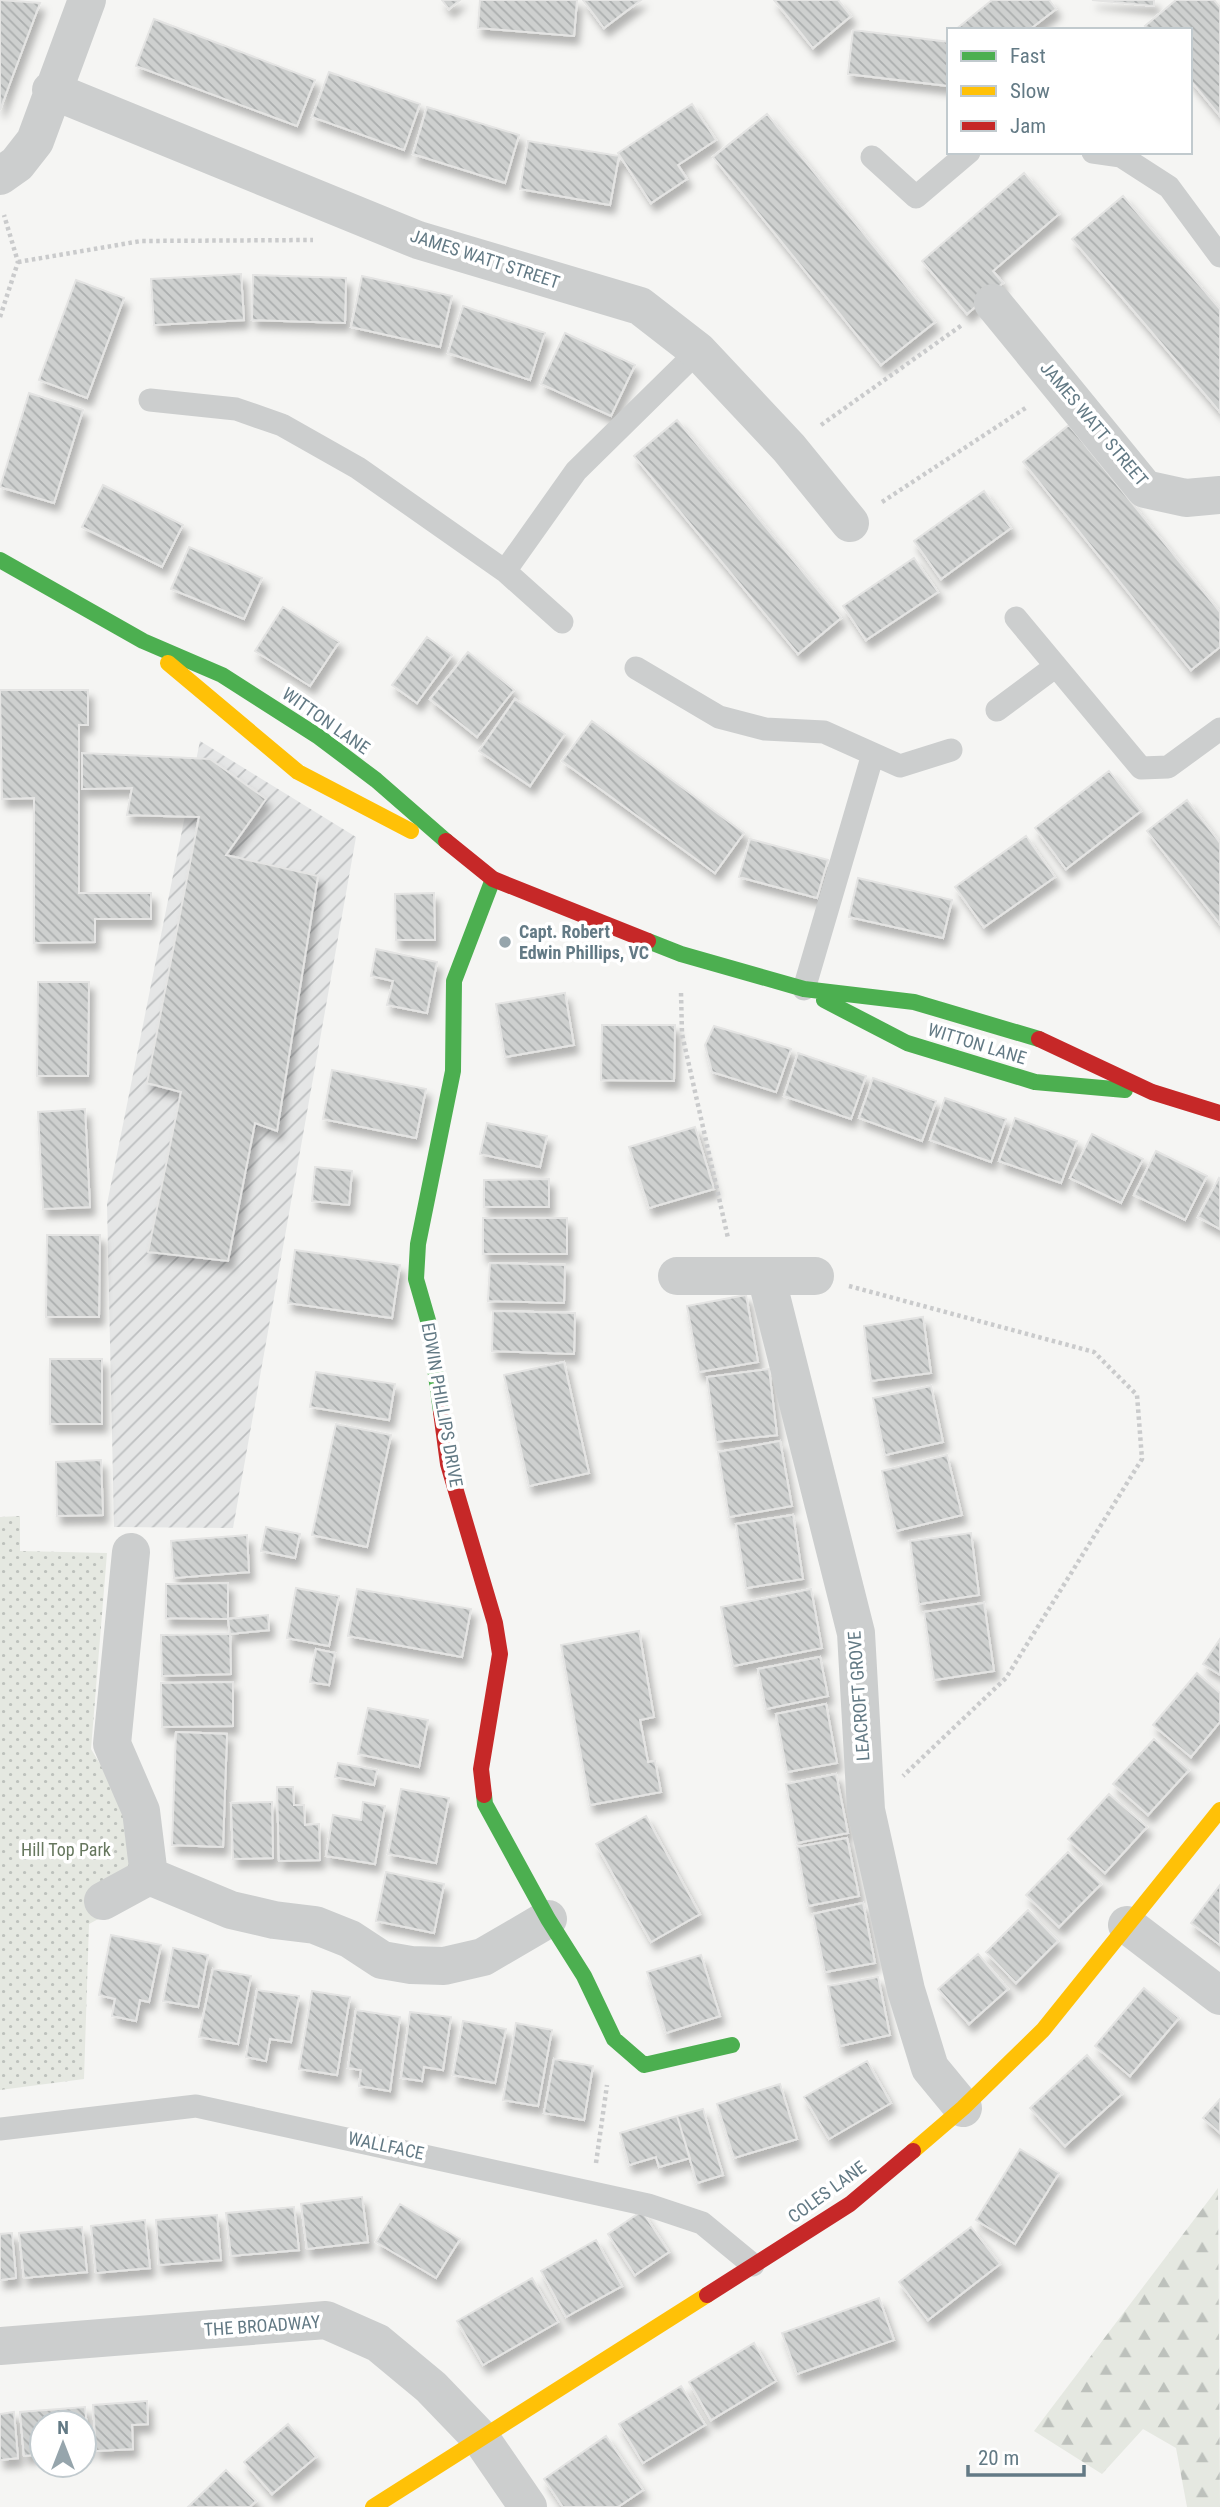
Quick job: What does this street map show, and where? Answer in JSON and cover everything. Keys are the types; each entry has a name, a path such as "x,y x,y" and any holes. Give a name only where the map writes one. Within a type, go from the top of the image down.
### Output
{"street":[{"path":"2,194 17,164 34,141 87,0"},
{"name":"JAMES WATT STREET","path":"51,90 418,240 640,306 698,351 789,448 850,523"},
{"name":"JAMES WATT STREET","path":"993,303 1145,489 1186,498 1220,495"},
{"name":"WITTON LANE","path":"0,560 143,641 222,675 319,737 376,780 468,861 493,879 681,954 804,989 914,1002 1041,1040 1152,1093 1220,1114"},
{"name":"WITTON LANE","path":"36,599 96,616"},
{"name":"WITTON LANE","path":"143,641 298,772 468,861"},
{"name":"EDWIN PHILLIPS DRIVE","path":"493,879 454,981 453,1070 418,1244 416,1279 429,1324 448,1464 495,1623 500,1654 481,1769 485,1804 548,1919 583,1976 614,2039 644,2065 732,2045"},
{"name":"WITTON LANE","path":"804,989 906,1043 1035,1082 1152,1093"},
{"path":"677,1276 815,1276"},
{"name":"LEACROFT GROVE","path":"752,1276 856,1633 866,1810 906,1990 930,2068 963,2108"},
{"path":"131,1552 111,1744 141,1811 149,1875"},
{"name":"COLES LANE","path":"373,2507 850,2204 963,2108 1043,2030 1220,1810"},
{"path":"149,1875 231,1910 274,1920 315,1924 350,1939 382,1960 411,1965 444,1966 483,1957 548,1919"},
{"path":"103,1901 149,1875"},
{"path":"1127,1924 1220,1996"},
{"name":"THE BROADWAY","path":"0,2346 326,2320 378,2343 431,2387 482,2440 528,2507"}],"lane":[{"path":"872,157 916,197 967,154"},
{"path":"1107,154 1121,156 1169,187 1220,256"},
{"path":"505,571 576,471 698,351"},
{"path":"150,400 236,409 282,425 358,468 505,571 562,622"},
{"path":"1016,618 1141,768 1168,767 1220,729"},
{"path":"996,710 1056,666"},
{"path":"636,668 719,717 765,729 824,732 848,740 900,766 951,750"},
{"path":"804,989 873,754"},
{"name":"WALLFACE","path":"0,2129 196,2106 648,2205 702,2223 753,2266"}],"path":[{"path":"0,317 18,262 2,194"},
{"path":"18,262 141,241 321,240"},
{"path":"789,448 993,303"},
{"path":"850,523 1060,385"},
{"path":"681,954 682,1034 752,1276"},
{"path":"815,1276 1094,1352 1137,1395 1142,1459 1006,1678 866,1810"},
{"path":"592,2191 614,2039"}],"shaded area":[{"path":"200,741 356,837 233,1528 114,1527 107,1204"}],"green space":[{"name":"Hill Top Park","path":"20,1516 20,1551 107,1553 91,1749 128,1810 136,1899 89,1924 84,2079 0,2090 0,1517"},
{"path":"1218,2188 1220,2507 1187,2507 1176,2448 1143,2429 1102,2474 1034,2431"}],"building":[{"path":"0,0 40,3 0,110"},
{"path":"442,0 460,0 449,9"},
{"path":"480,0 577,0 574,36 478,28"},
{"path":"583,0 641,0 604,28"},
{"path":"774,0 838,0 851,16 813,48"},
{"path":"992,0 1049,0 1056,9 1032,28 957,28"},
{"path":"1092,0 1154,0 1154,6"},
{"path":"1176,0 1214,0 1220,7 1220,116 1192,82 1192,28 1145,26"},
{"path":"154,19 315,80 297,126 136,66"},
{"path":"853,30 947,42 947,86 848,74"},
{"path":"329,72 420,104 404,150 312,117"},
{"path":"692,104 716,140 678,165 687,179 651,203 618,153"},
{"path":"427,107 519,135 505,183 413,154"},
{"path":"767,114 935,322 881,365 713,157"},
{"path":"528,141 619,156 610,205 520,189"},
{"path":"1024,173 1059,214 993,271 1003,283 967,314 922,261"},
{"path":"1123,196 1220,309 1220,412 1072,239"},
{"path":"241,274 244,320 154,325 151,279"},
{"path":"253,275 346,278 345,323 252,320"},
{"path":"362,276 452,296 440,347 351,327"},
{"path":"76,280 124,298 87,398 39,380"},
{"path":"463,306 545,333 530,380 448,353"},
{"path":"565,333 635,365 611,416 541,384"},
{"path":"29,393 83,410 54,503 0,487"},
{"path":"677,420 841,618 798,654 634,456"},
{"path":"1069,425 1220,612 1220,647 1191,670 1023,462"},
{"path":"103,485 183,525 162,567 82,527"},
{"path":"984,491 1011,528 941,579 914,541"},
{"path":"189,547 262,578 244,619 171,589"},
{"path":"914,558 938,592 866,640 843,606"},
{"path":"283,607 339,642 310,686 255,651"},
{"path":"427,637 452,655 417,703 392,685"},
{"path":"468,652 514,690 477,737 430,699"},
{"path":"0,690 88,690 88,725 79,725 79,893 151,893 151,919 95,919 95,942 34,943 34,798 2,799"},
{"path":"515,699 565,734 530,786 479,751"},
{"path":"592,721 744,833 715,873 562,761"},
{"path":"82,753 210,759 266,799 226,855 318,876 277,1131 255,1123 228,1261 148,1252 181,1092 147,1083 199,817 127,815 132,788 82,789"},
{"path":"1109,771 1141,811 1066,869 1035,828"},
{"path":"1187,800 1220,843 1220,924 1147,831"},
{"path":"1026,836 1055,877 984,927 955,887"},
{"path":"750,839 828,860 817,898 739,877"},
{"path":"858,878 952,900 943,938 849,917"},
{"path":"434,893 435,940 396,940 395,894"},
{"path":"376,949 437,962 427,1013 387,1005 393,981 371,976"},
{"path":"38,982 89,982 88,1076 37,1076"},
{"path":"565,993 574,1045 505,1057 496,1004"},
{"path":"602,1025 675,1025 674,1081 601,1080"},
{"path":"714,1026 791,1049 776,1092 712,1072 705,1045"},
{"path":"798,1053 866,1076 851,1119 784,1096"},
{"path":"332,1070 426,1089 416,1138 323,1119"},
{"path":"873,1078 936,1101 922,1141 859,1118"},
{"path":"945,1098 1006,1119 991,1162 930,1140"},
{"path":"85,1109 90,1207 43,1209 38,1112"},
{"path":"1015,1118 1077,1141 1061,1183 999,1161"},
{"path":"487,1123 547,1136 540,1167 480,1154"},
{"path":"695,1127 714,1189 649,1208 629,1147"},
{"path":"1092,1134 1143,1159 1121,1203 1070,1178"},
{"path":"1156,1151 1207,1176 1185,1220 1134,1195"},
{"path":"315,1167 352,1171 349,1205 312,1201"},
{"path":"549,1179 549,1207 484,1207 484,1180"},
{"path":"1220,1179 1220,1229 1198,1217"},
{"path":"483,1218 567,1218 567,1254 483,1254"},
{"path":"47,1235 100,1235 99,1317 46,1317"},
{"path":"295,1250 400,1265 392,1318 288,1303"},
{"path":"490,1263 565,1265 564,1303 488,1301"},
{"path":"746,1295 758,1362 699,1372 687,1306"},
{"path":"493,1311 575,1313 574,1354 492,1351"},
{"path":"923,1317 931,1373 871,1381 864,1326"},
{"path":"50,1359 102,1359 102,1424 50,1424"},
{"path":"564,1362 589,1473 529,1486 504,1375"},
{"path":"769,1369 777,1435 716,1442 707,1377"},
{"path":"316,1372 395,1384 389,1420 310,1407"},
{"path":"931,1386 943,1442 885,1455 873,1398"},
{"path":"336,1424 391,1435 367,1547 312,1535"},
{"path":"780,1441 792,1506 729,1517 718,1452"},
{"path":"947,1455 962,1515 896,1531 882,1471"},
{"path":"101,1460 103,1515 57,1516 56,1462"},
{"path":"793,1515 803,1579 746,1588 736,1524"},
{"path":"266,1527 300,1534 295,1558 261,1551"},
{"path":"971,1533 979,1595 919,1604 910,1541"},
{"path":"247,1535 249,1572 174,1578 171,1541"},
{"path":"228,1583 228,1619 166,1618 166,1584"},
{"path":"296,1588 339,1596 329,1646 287,1638"},
{"path":"357,1589 471,1609 462,1657 348,1636"},
{"path":"811,1589 822,1648 733,1666 721,1607"},
{"path":"984,1603 994,1671 934,1680 924,1612"},
{"path":"268,1615 269,1630 230,1634 228,1619"},
{"path":"639,1631 654,1717 640,1720 648,1762 655,1761 661,1792 590,1805 561,1645"},
{"path":"230,1634 231,1674 162,1676 161,1635"},
{"path":"1220,1639 1220,1675 1203,1664"},
{"path":"316,1649 335,1653 329,1685 310,1682"},
{"path":"820,1657 828,1696 766,1709 758,1669"},
{"path":"1197,1673 1220,1693 1220,1722 1191,1757 1153,1725"},
{"path":"233,1682 233,1726 162,1727 161,1683"},
{"path":"826,1704 837,1763 787,1772 776,1714"},
{"path":"368,1708 428,1720 419,1767 358,1754"},
{"path":"176,1732 227,1734 223,1847 172,1845"},
{"path":"1154,1739 1189,1770 1148,1815 1113,1784"},
{"path":"338,1763 377,1770 374,1785 335,1777"},
{"path":"836,1774 848,1833 797,1843 786,1784"},
{"path":"277,1787 293,1787 294,1805 304,1805 305,1825 319,1824 320,1860 279,1861"},
{"path":"401,1789 449,1798 436,1863 388,1854"},
{"path":"1109,1794 1147,1827 1105,1873 1068,1839"},
{"path":"272,1802 273,1858 233,1859 231,1803"},
{"path":"363,1802 385,1806 375,1864 326,1856 333,1815 361,1820"},
{"path":"646,1816 700,1914 651,1942 596,1844"},
{"path":"847,1838 859,1896 808,1906 797,1847"},
{"path":"1068,1852 1101,1884 1059,1927 1026,1895"},
{"path":"386,1872 444,1884 434,1933 376,1921"},
{"path":"1220,1885 1220,1945 1191,1923"},
{"path":"863,1903 875,1963 825,1972 813,1914"},
{"path":"1028,1910 1058,1941 1016,1983 986,1952"},
{"path":"111,1935 161,1945 149,2002 140,2000 136,2021 112,2016 115,1999 99,1995"},
{"path":"173,1948 208,1955 198,2007 163,2001"},
{"path":"978,1954 1008,1989 969,2024 938,1989"},
{"path":"701,1955 720,2016 666,2033 647,1972"},
{"path":"213,1969 251,1976 238,2044 199,2037"},
{"path":"878,1977 890,2035 840,2046 828,1986"},
{"path":"1144,1988 1179,2018 1130,2076 1095,2046"},
{"path":"257,1990 299,1996 291,2042 270,2039 266,2061 246,2057"},
{"path":"312,1991 350,1997 337,2075 299,2069"},
{"path":"356,2010 400,2017 390,2091 359,2086 361,2070 348,2068"},
{"path":"410,2012 451,2017 443,2070 424,2067 422,2081 401,2078"},
{"path":"463,2021 506,2029 495,2083 453,2075"},
{"path":"516,2023 552,2030 538,2106 503,2100"},
{"path":"1087,2055 1122,2094 1065,2146 1030,2108"},
{"path":"554,2059 593,2066 584,2120 544,2113"},
{"path":"867,2061 891,2103 829,2139 804,2097"},
{"path":"780,2084 797,2139 734,2158 717,2104"},
{"path":"1220,2099 1220,2133 1203,2118"},
{"path":"703,2109 723,2175 697,2183 677,2116"},
{"path":"677,2116 690,2158 659,2167 656,2157 629,2165 620,2133"},
{"path":"1020,2149 1059,2173 1015,2244 976,2220"},
{"path":"362,2197 368,2242 307,2249 301,2204"},
{"path":"400,2204 460,2239 436,2278 376,2242"},
{"path":"294,2207 299,2250 231,2256 226,2213"},
{"path":"642,2211 669,2252 635,2275 608,2234"},
{"path":"217,2215 221,2260 159,2265 156,2220"},
{"path":"145,2220 150,2268 96,2273 91,2226"},
{"path":"82,2227 87,2272 24,2278 19,2233"},
{"path":"971,2227 1000,2264 928,2320 899,2282"},
{"path":"12,2233 16,2278 0,2280 0,2234"},
{"path":"596,2240 622,2286 566,2317 541,2271"},
{"path":"532,2278 558,2322 483,2365 457,2321"},
{"path":"879,2298 894,2340 797,2374 782,2333"},
{"path":"754,2343 776,2381 711,2420 689,2382"},
{"path":"681,2386 705,2425 643,2463 619,2424"},
{"path":"147,2401 148,2424 132,2425 133,2449 98,2451 98,2409 93,2409 93,2405"},
{"path":"28,2411 28,2456 24,2456 20,2412"},
{"path":"14,2412 18,2458 0,2460 0,2414"},
{"path":"288,2424 316,2457 272,2494 244,2462"},
{"path":"606,2436 643,2490 618,2507 563,2507 544,2479"},
{"path":"226,2470 256,2501 250,2507 188,2507"}],"traffic: fast":[{"path":"0,560 143,641 222,675 319,737 376,780 446,841"},
{"path":"441,1412 429,1324 416,1279 418,1244 453,1071 454,981 493,879"},
{"path":"648,941 681,954 804,989 914,1002 1039,1039"},
{"path":"824,1000 907,1043 1035,1082 1125,1090"},
{"path":"484,1795 485,1804 548,1919 584,1976 614,2039 644,2065 732,2045"}],"traffic: slow":[{"path":"168,663 298,772 411,831"},
{"path":"913,2151 963,2108 1043,2030 1220,1810"},
{"path":"373,2507 707,2295"}],"traffic: jam":[{"path":"446,841 493,879 648,941"},
{"path":"1039,1039 1152,1092 1220,1113"},
{"path":"441,1412 448,1464 495,1623 500,1654 481,1769 484,1795"},
{"path":"707,2295 850,2204 913,2151"}],"place":[{"name":"Capt. Robert Edwin Phillips, VC","path":"505,942"}]}
